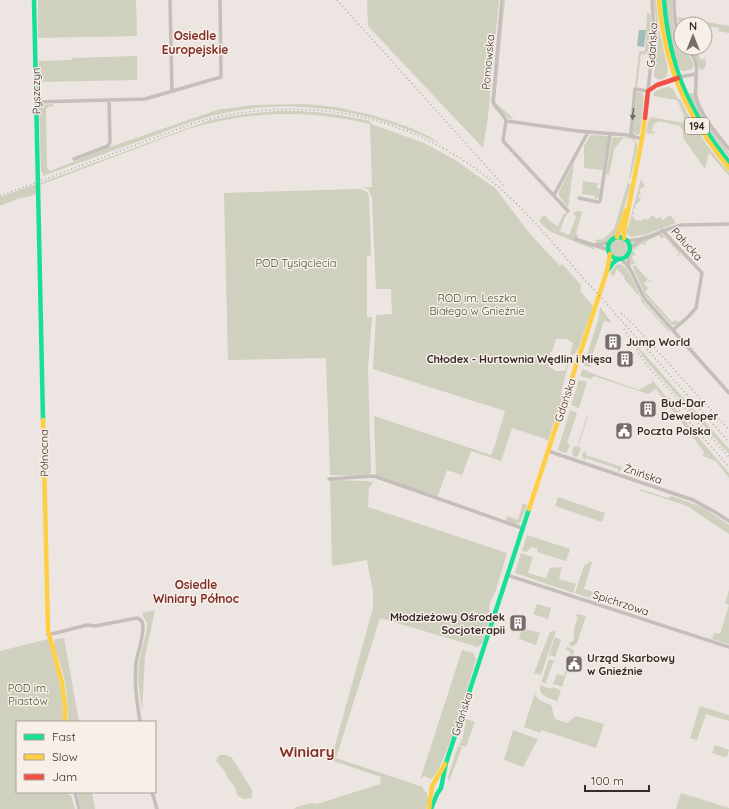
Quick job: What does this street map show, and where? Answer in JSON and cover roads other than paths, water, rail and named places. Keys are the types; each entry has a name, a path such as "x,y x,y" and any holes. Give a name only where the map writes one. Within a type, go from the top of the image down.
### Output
{"street":[{"name":"Pyszczyn","path":"34,0 38,182"},
{"path":"170,0 172,91"},
{"path":"36,102 145,99 221,77 220,0"},
{"name":"Pomowska","path":"502,0 493,102 504,115 506,121"},
{"name":"Gdańska","path":"626,239 624,231 642,139 648,91 654,33 652,0"},
{"name":"Gdańska","path":"659,0 665,46 677,78"},
{"name":"Gdańska","path":"664,0 670,44 677,78"},
{"name":"Gdańska","path":"674,0 676,16"},
{"path":"692,56 695,60 696,96 714,130 729,149"},
{"path":"677,78 696,74"},
{"name":"Gdańska","path":"648,91 657,85 677,78"},
{"name":"194","path":"677,78 698,120 729,162"},
{"name":"194","path":"677,78 686,107 697,127 729,168"},
{"path":"635,137 631,132 635,89 648,91"},
{"path":"74,158 108,146 110,142 109,100"},
{"path":"568,210 504,141 506,121 642,139"},
{"path":"554,195 588,132"},
{"path":"579,198 598,202 600,201 610,134"},
{"name":"Północna","path":"38,182 48,635 56,658 66,705 65,721"},
{"name":"Gdańska","path":"617,237 629,204"},
{"name":"Pałucka","path":"626,239 634,240 646,237 682,224 729,224"},
{"name":"Pałucka","path":"662,230 702,273 696,308 673,330"},
{"path":"594,245 609,243 612,239 617,237 626,239 630,248 628,254 629,266 645,299 729,393"},
{"name":"Pałucka","path":"630,248 646,237"},
{"path":"575,239 594,245 610,253 629,266"},
{"path":"609,243 610,253"},
{"name":"Gdańska","path":"430,809 441,785 446,763 607,271 610,253"},
{"path":"619,259 628,254"},
{"name":"Gdańska","path":"607,271 613,263 619,259"},
{"name":"Żnińska","path":"548,451 693,500 729,521"},
{"path":"329,479 374,476 522,528"},
{"name":"Spichrzowa","path":"507,576 729,648"},
{"path":"48,635 87,625 95,626 137,618 142,622 143,628 136,672 140,721"},
{"name":"Gdańska","path":"430,809 432,786 446,763"},
{"path":"435,782 441,785"},
{"path":"432,788 439,791"},
{"path":"74,793 79,809"},
{"path":"152,793 156,809"}],"water":[{"path":"639,30 646,30 644,47 637,46"}],"railway":[{"path":"337,0 504,186"},
{"path":"0,196 191,124 232,114 274,110 315,110 356,116 395,127 433,143 469,164 514,201 546,234 729,442"},
{"path":"621,313 634,325 729,430"},
{"path":"624,329 645,363 729,457"},
{"path":"669,398 729,467"}],"place":[{"name":"Jump World","path":"613,342"},
{"name":"Chłodex - Hurtownia Wędlin i Mięsa","path":"625,359"},
{"name":"Bud-Dar Deweloper","path":"648,409"},
{"name":"Poczta Polska","path":"624,431"},
{"name":"Młodzieżowy Ośrodek Socjoterapii","path":"518,623"},
{"name":"Urząd Skarbowy w Gnieźnie","path":"574,664"}],"district":[{"name":"Osiedle Europejskie","path":"195,42"},
{"name":"Osiedle Winiary Północ","path":"196,591"},
{"name":"Winiary","path":"307,751"}],"park label":[{"name":"POD Tysiąclecia","path":"296,263"},
{"name":"ROD im. Leszka Białego w Gnieźnie","path":"477,304"},
{"name":"POD im. Piastów","path":"28,694"}]}
